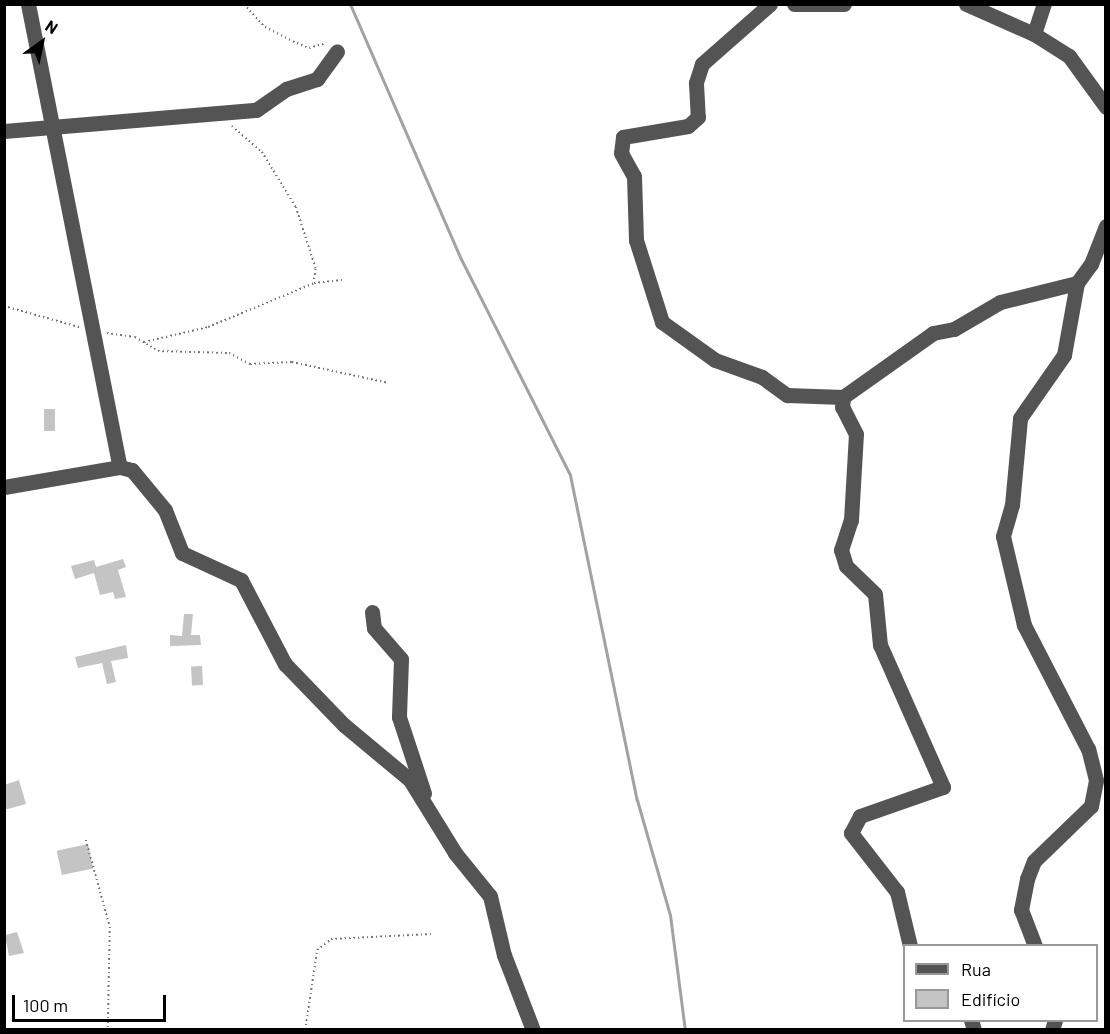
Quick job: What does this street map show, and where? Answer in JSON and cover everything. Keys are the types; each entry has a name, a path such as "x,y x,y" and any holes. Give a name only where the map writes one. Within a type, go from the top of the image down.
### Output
{"street":[{"path":"28,4 120,467"},
{"path":"770,4 702,64 696,83 698,117 688,126 622,137 621,153 634,176 636,240 662,322 715,360 762,377 787,395 843,397 933,333 954,329 1000,302 1077,283"},
{"path":"794,4 844,4"},
{"path":"966,4 1034,34 1081,67 1106,107"},
{"path":"1034,34 1044,4"},
{"path":"4,131 256,110 286,89 307,86 336,46"},
{"path":"1035,944 1021,910 1027,879 1034,861 1091,806 1096,780 1088,749 1024,625 1003,536 1012,505 1020,418 1064,355 1077,283 1091,264 1106,226"},
{"path":"843,397 842,407 856,434 851,520 841,550 846,566 874,594 880,645 943,787 860,816 851,833 897,892 910,944"},
{"path":"4,487 120,467 132,471 156,496 182,554 241,580 285,664 426,801"},
{"path":"372,612 374,628 401,659 399,717 426,801 455,853 490,896 504,955 533,1029"}],"path":[{"path":"244,4 265,27 297,44 309,48 336,46"},
{"path":"221,114 261,152 296,207 316,269 314,283"},
{"path":"144,342 208,327 314,283 344,280"},
{"path":"4,306 144,342 158,351 229,353 250,364 292,362 389,383"},
{"path":"86,840 110,927 108,1029"},
{"path":"305,1029 317,950 331,939 431,934"}],"building":[{"path":"44,409 55,409 55,431 44,431"},
{"path":"123,559 126,567 118,570 126,597 115,599 113,592 100,595 94,573 75,579 71,566 94,560 96,567"},
{"path":"184,614 193,614 191,635 200,635 201,645 170,646 170,635 182,636"},
{"path":"126,645 128,658 111,661 116,682 107,684 102,663 78,668 75,657"},
{"path":"202,666 203,685 192,686 191,667"},
{"path":"19,780 26,804 4,810 4,785"},
{"path":"88,844 93,868 62,875 57,851"},
{"path":"17,932 24,953 9,956 5,935"}],"waterway":[{"path":"350,4 461,259 570,475 637,800 670,915 685,1030"}]}
